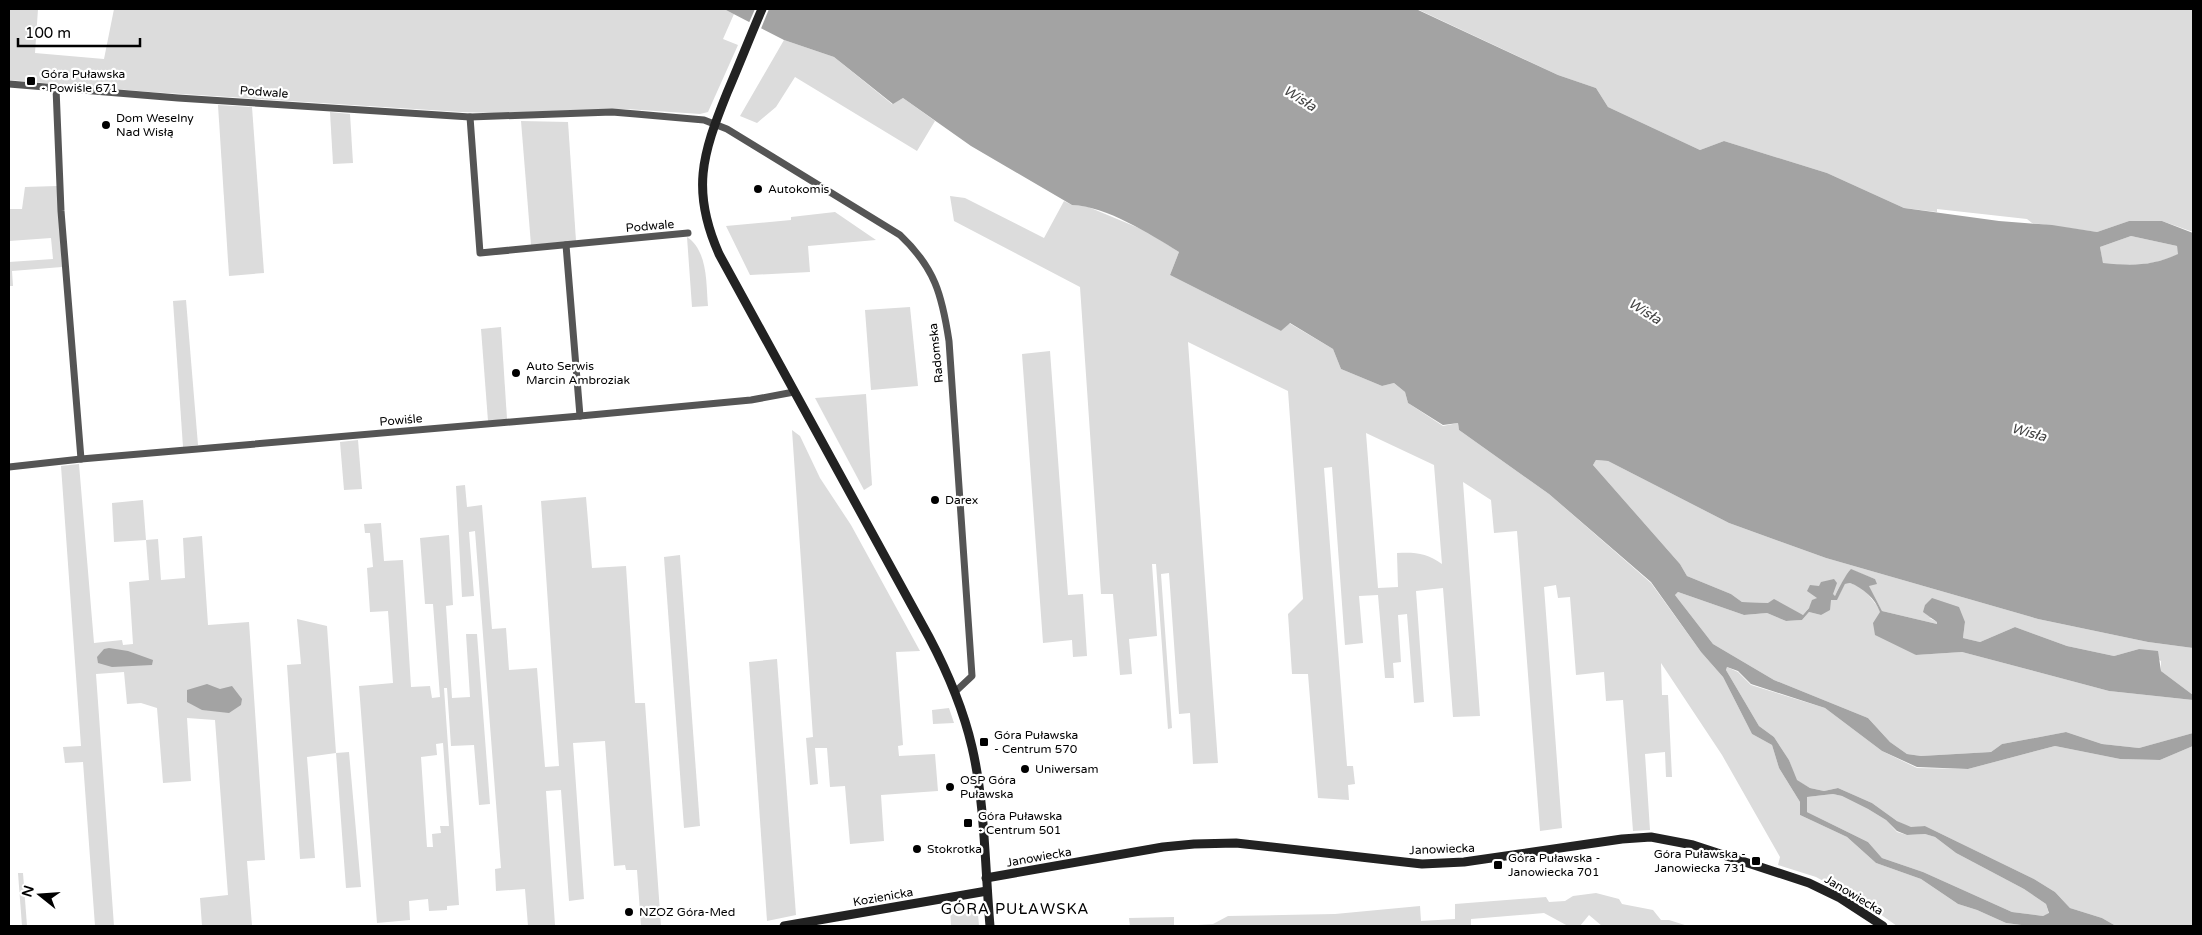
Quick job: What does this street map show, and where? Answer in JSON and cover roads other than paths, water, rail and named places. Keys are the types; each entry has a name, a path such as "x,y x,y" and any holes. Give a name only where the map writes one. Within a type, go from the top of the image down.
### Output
{"main road":[{"path":"762,9 708,142 703,170 703,202 706,222 718,254 929,637 956,691 973,749 978,782 990,926"},
{"name":"Janowiecka","path":"986,878 1163,847 1202,844 1252,845 1422,864 1464,862 1622,839 1650,837 1693,845 1809,884 1845,901 1883,926"},
{"name":"Kozienicka","path":"784,926 987,892"}],"street":[{"name":"Podwale","path":"9,84 470,117 612,112 704,120 715,124"},
{"path":"56,88 61,221 81,459"},
{"name":"Podwale","path":"470,117 480,253 688,233"},
{"name":"Radomska","path":"715,124 727,129 900,235 918,252 935,281 944,308 949,341 972,676 956,691"},
{"path":"566,245 580,416"},
{"name":"Powiśle","path":"9,467 751,400 794,392"}],"water":[{"name":"Wisła","path":"724,9 1416,9 1558,75 1596,88 1608,107 1700,150 1724,141 1827,173 1904,208 2097,232 2129,221 2162,221 2193,233 2193,648 2148,642 2038,619 1826,558 1729,523 1608,461 1596,460 1593,465 1680,564 1687,576 1731,594 1742,602 1768,603 1774,599 1803,615 1809,608 1812,600 1817,598 1807,591 1810,585 1819,586 1821,582 1834,579 1837,583 1833,594 1835,596 1851,569 1875,579 1877,584 1869,586 1882,611 1937,624 1937,622 1923,612 1925,605 1932,598 1959,607 1965,622 1963,638 1980,642 2015,627 2067,646 2114,656 2139,649 2158,651 2161,671 2193,695 2193,700 2109,691 1962,652 1916,655 1875,635 1873,623 1880,612 1878,607 1868,594 1850,583 1845,584 1837,600 1831,600 1830,610 1821,615 1809,612 1802,620 1786,621 1767,613 1744,615 1678,592 1675,595 1713,644 1774,680 1868,718 1890,742 1907,754 1921,756 1991,752 2002,744 2066,732 2102,744 2139,748 2193,733 2193,746 2160,760 2120,759 2055,746 1968,769 1917,767 1882,751 1825,708 1751,684 1738,671 1727,667 1726,670 1759,726 1774,737 1789,760 1797,780 1810,788 1824,791 1838,788 1872,803 1897,821 1911,827 1925,826 2034,879 2055,892 2070,908 2102,918 2116,926 2029,926 2006,923 1958,904 1921,879 1876,863 1847,837 1800,815 1800,802 1779,768 1772,745 1752,734 1723,677 1701,652 1651,582 1549,494 1459,430 1458,423 1443,425 1408,403 1405,392 1394,383 1382,386 1341,369 1333,349 1290,323 1281,331 1170,275 1179,252 1127,222 1099,210 1072,205 971,146 903,98 893,104 834,57 784,40","holes":["2131,236 2177,246 2178,254 2159,261 2142,264 2103,263 2100,247","1833,794 1842,796 1868,809 1886,820 1897,831 1907,835 1925,834 1935,837 1956,853 2024,889 2046,904 2049,913 2043,916 2012,912 1923,872 1882,858 1868,842 1807,812 1807,797"]},
{"path":"104,649 128,651 153,660 152,665 112,667 98,663 97,657"},
{"path":"207,684 220,689 232,686 242,699 241,705 229,713 202,710 187,702 187,690"}],"place":[{"name":"Góra Puławska - Powiśle 671","path":"31,81"},
{"name":"Dom Weselny Nad Wisłą","path":"106,125"},
{"name":"Autokomis","path":"758,189"},
{"name":"Auto Serwis Marcin Ambroziak","path":"516,373"},
{"name":"Darex","path":"935,500"},
{"name":"Góra Puławska - Centrum 570","path":"984,742"},
{"name":"Uniwersam","path":"1025,769"},
{"name":"OSP Góra Puławska","path":"950,787"},
{"name":"Góra Puławska - Centrum 501","path":"968,823"},
{"name":"Stokrotka","path":"917,849"},
{"name":"Góra Puławska - Janowiecka 731","path":"1756,861"},
{"name":"Góra Puławska - Janowiecka 701","path":"1498,865"},
{"name":"NZOZ Góra-Med","path":"629,912"}],"district":[{"name":"GÓRA PUŁAWSKA","path":"1015,909"}]}
